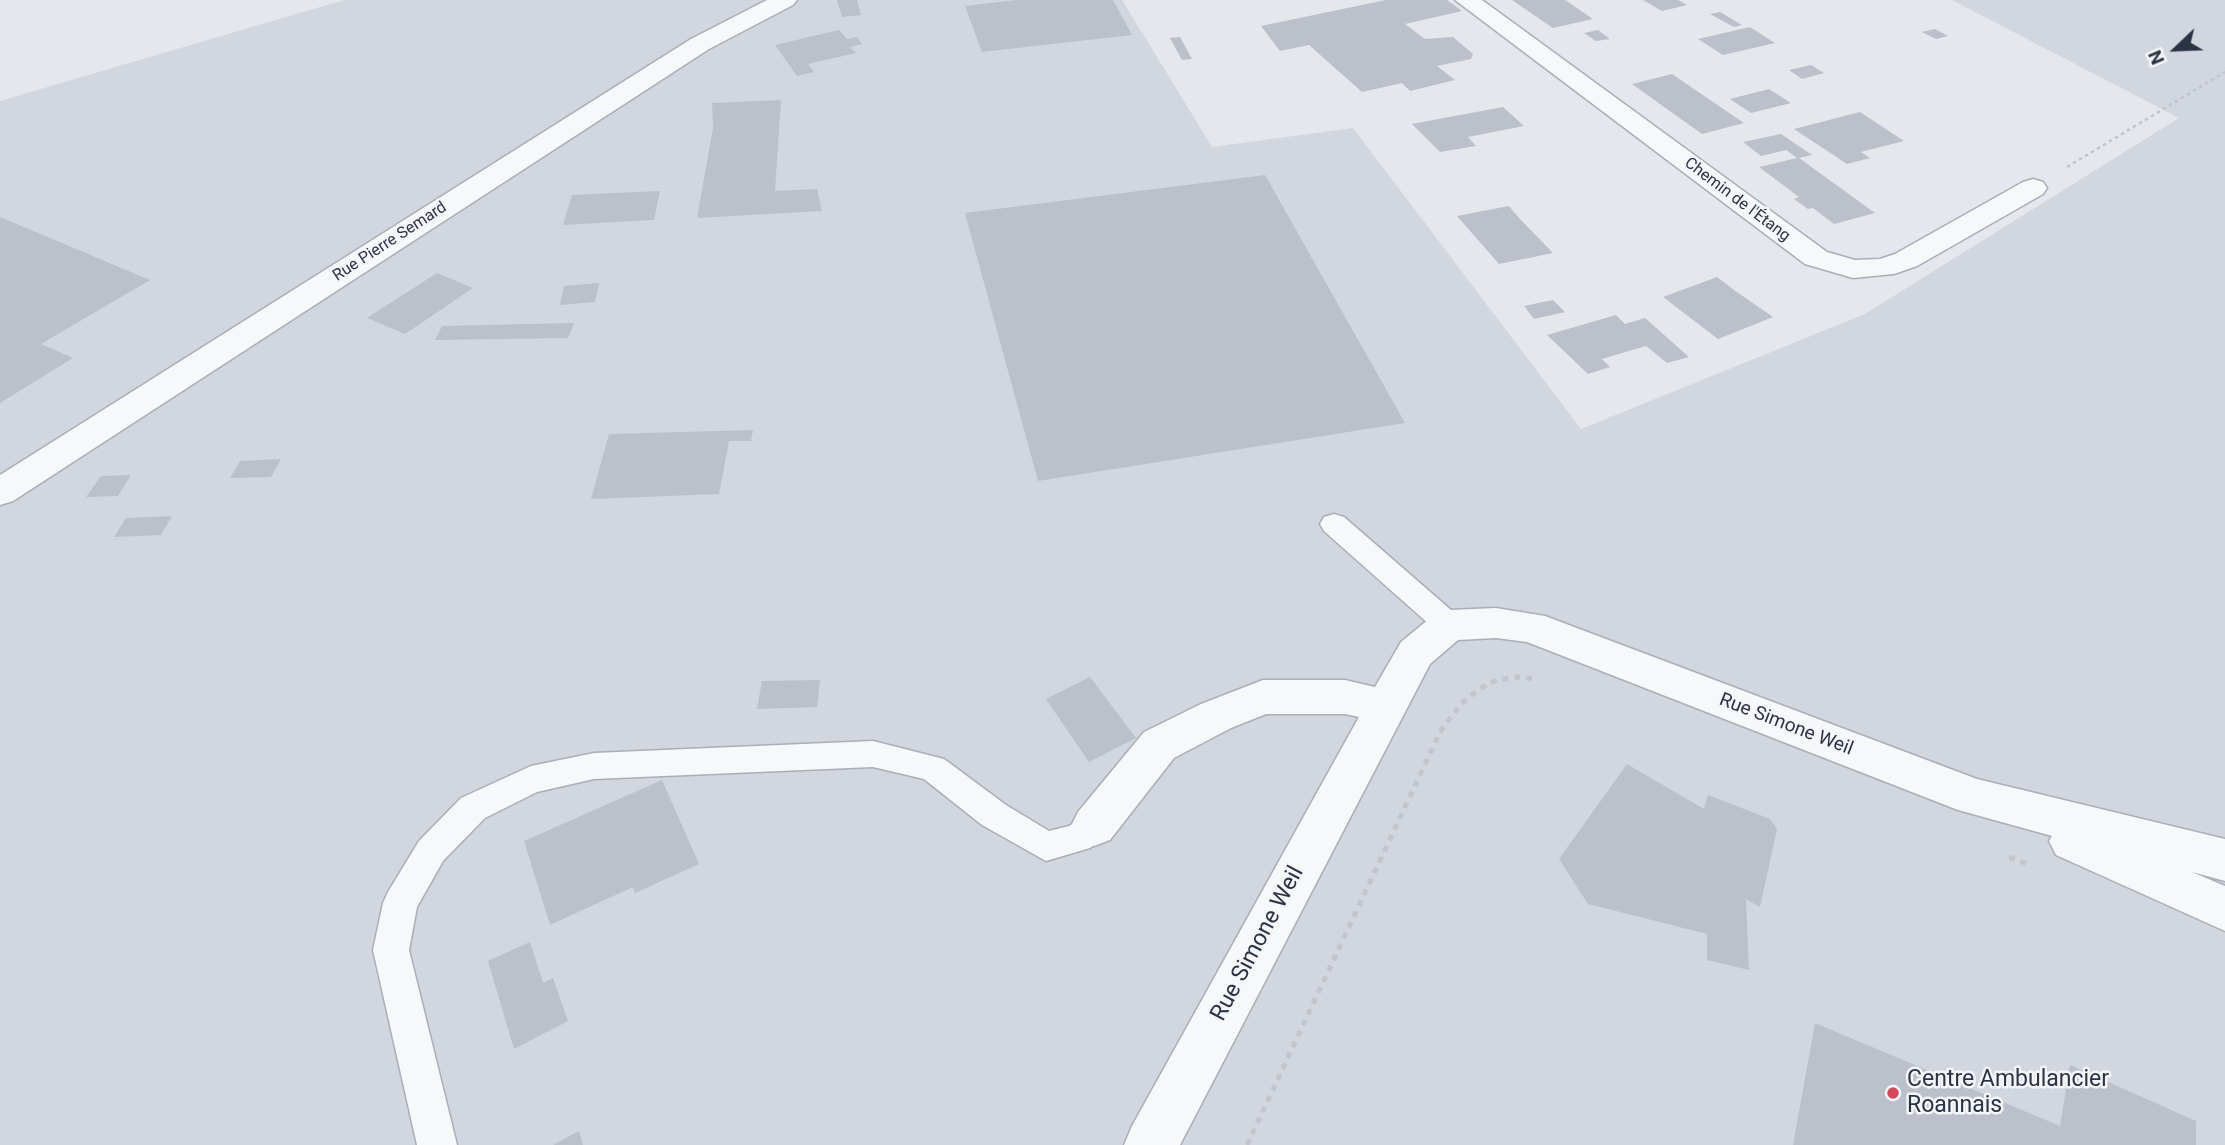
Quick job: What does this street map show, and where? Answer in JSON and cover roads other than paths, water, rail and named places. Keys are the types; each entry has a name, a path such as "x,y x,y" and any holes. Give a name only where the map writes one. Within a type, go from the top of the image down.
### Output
{"street":[{"name":"Rue Pierre Semard","path":"0,492 700,44 785,0"},
{"name":"Chemin de l'Étang","path":"1467,0 1816,258 1853,269 1883,268 1906,260 2032,188"},
{"name":"Rue Simone Weil","path":"1151,1145 1415,653 1449,625 1496,622 1531,627 1974,797 2225,860"},
{"path":"1094,826 1159,745 1228,711 1263,697 1345,696 1386,706"},
{"path":"1974,797 2225,908"}],"lane":[{"path":"1334,524 1449,625"},
{"path":"437,1145 391,950 400,903 431,851 473,808 531,780 594,766 873,754 933,768 994,815 1046,846 1078,838 1094,826"}],"place":[{"name":"Centre Ambulancier Roannais","path":"1893,1093"}]}
